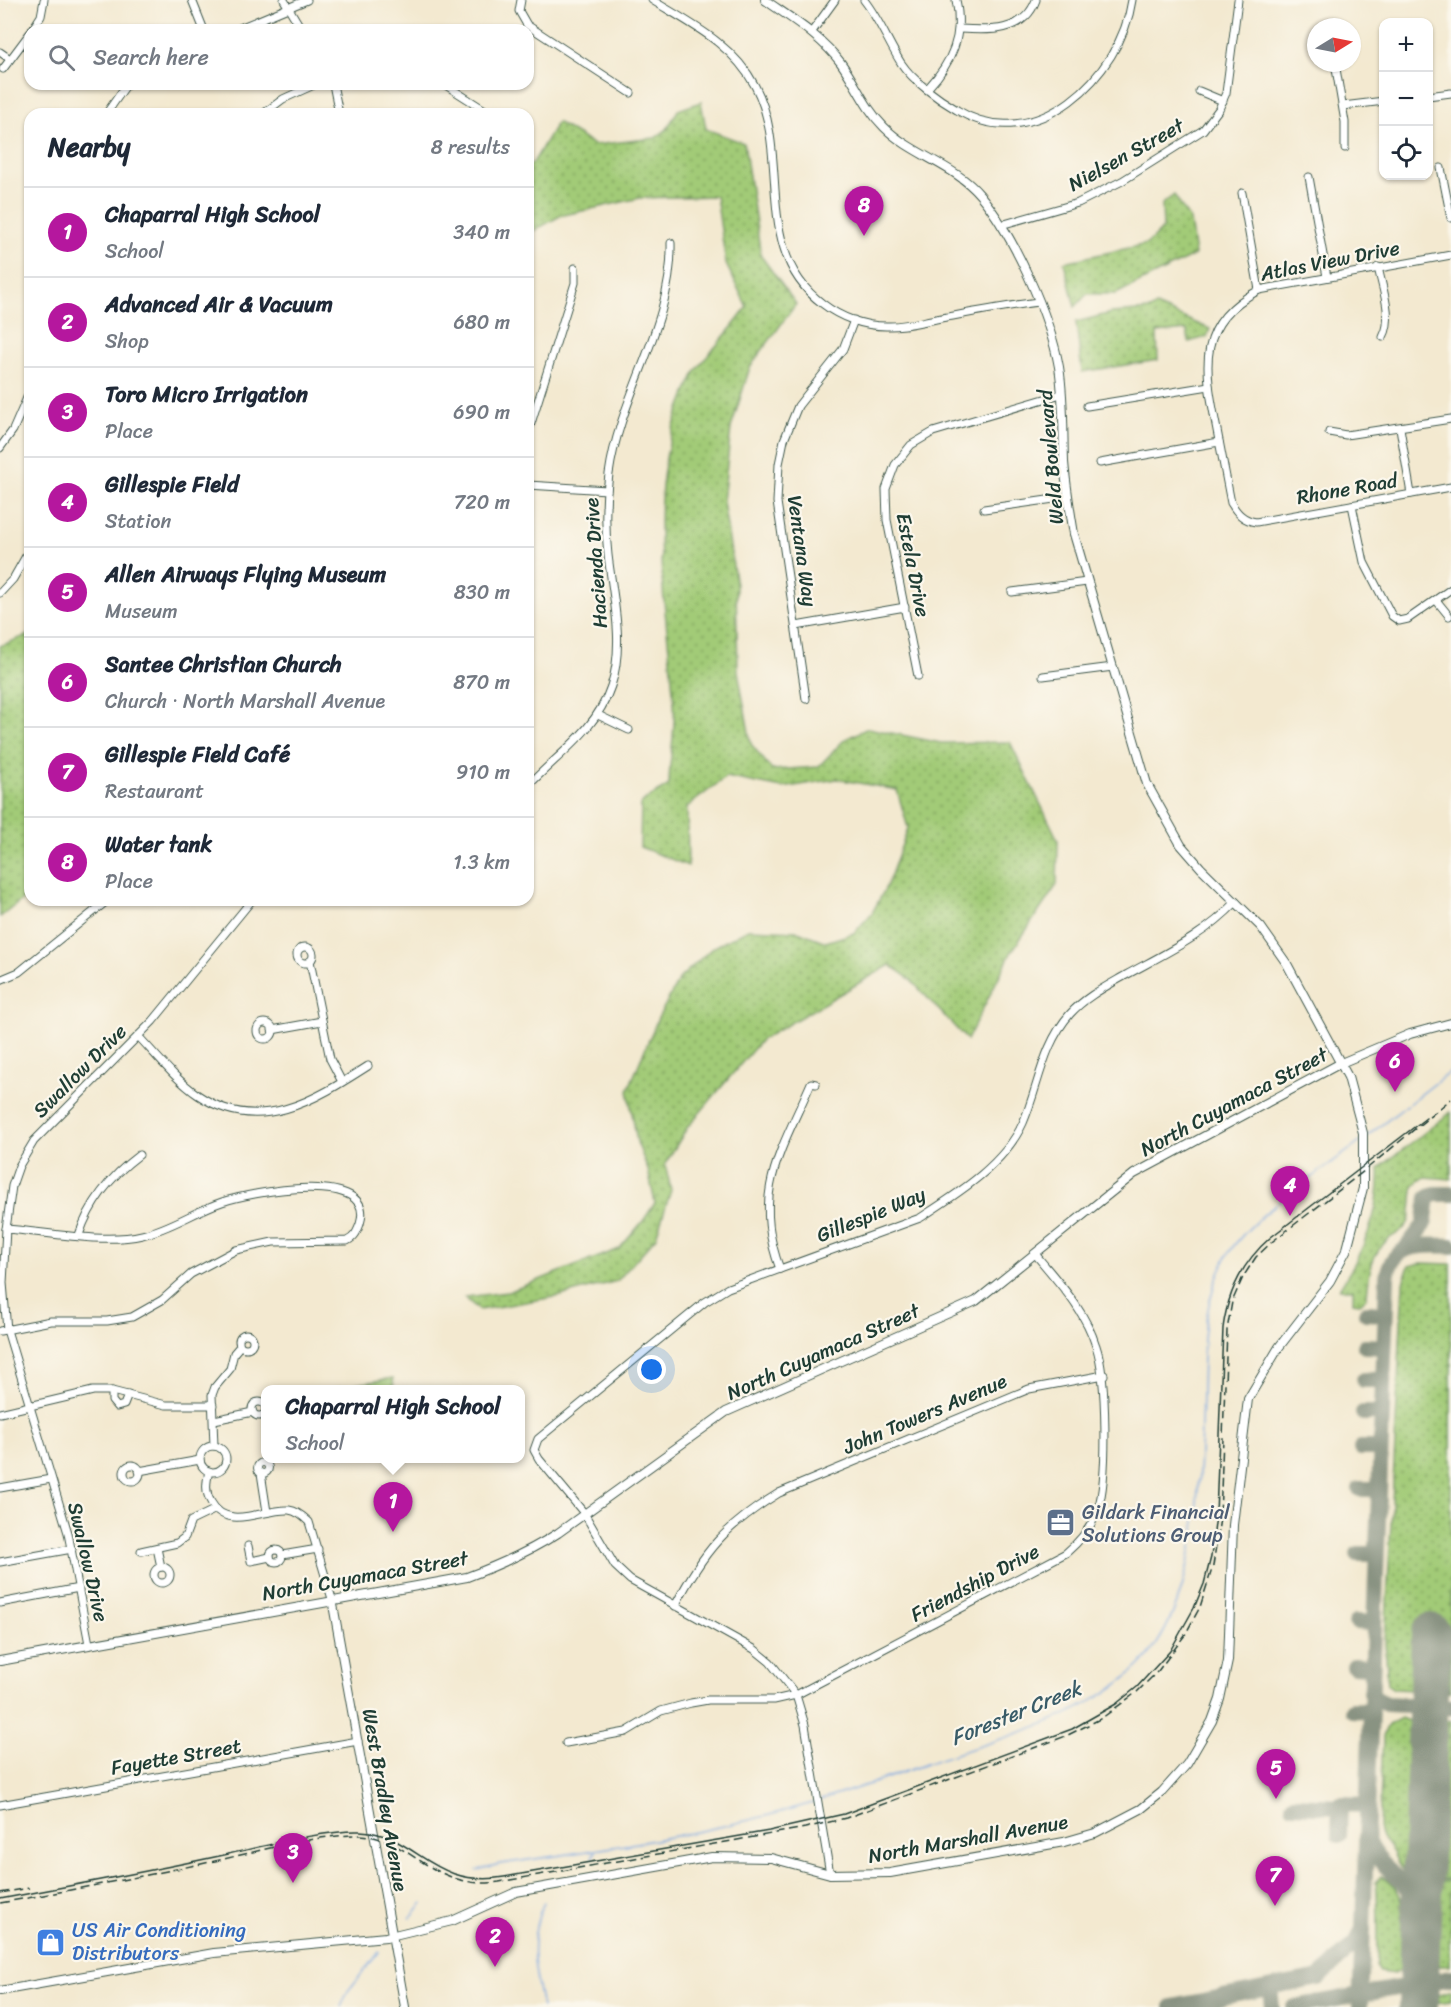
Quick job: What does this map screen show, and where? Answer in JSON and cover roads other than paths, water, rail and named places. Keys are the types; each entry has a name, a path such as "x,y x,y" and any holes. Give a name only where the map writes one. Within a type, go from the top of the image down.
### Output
{"main road":[{"name":"Weld Boulevard","path":"765,0 824,43 842,64 860,96 885,128 912,151 969,184 1001,225 1039,302 1054,346 1061,394 1068,497 1087,582 1138,761 1162,816 1181,845 1280,952 1341,1063"},
{"name":"North Cuyamaca Street","path":"0,1661 332,1599 467,1577 532,1550 726,1412 976,1300 1036,1255 1099,1200 1134,1174 1341,1063 1410,1034 1451,1023"},
{"name":"North Marshall Avenue","path":"0,1991 214,1953 393,1935 452,1921 516,1892 712,1857 771,1858 830,1874 890,1873 1064,1842 1095,1833 1141,1809 1162,1792 1186,1764 1212,1721 1220,1699 1228,1661 1233,1525 1248,1399 1279,1347 1312,1306 1341,1262 1358,1214 1364,1160 1361,1123 1352,1088 1341,1063"},
{"name":"West Bradley Avenue","path":"332,1599 405,2007"}],"street":[{"path":"36,24 41,16 44,0"},
{"path":"192,0 202,24"},
{"path":"284,0 290,4 299,24"},
{"path":"248,24 290,4 307,0"},
{"path":"521,0 519,11 526,24"},
{"path":"652,0 718,42 739,61 750,78 768,120 778,231 787,260 811,294 835,312 870,325 899,326 1039,302"},
{"path":"811,33 835,0"},
{"path":"864,0 902,65 928,88 956,110 981,120 1017,122 1045,115 1080,94 1103,71 1120,43 1132,0"},
{"path":"928,88 950,61 960,29 956,0"},
{"path":"960,29 1001,29 1013,26 1028,15 1036,0"},
{"name":"Nielsen Street","path":"1001,225 1066,207 1122,181 1196,135 1214,117 1228,84 1238,0"},
{"path":"534,30 631,93"},
{"path":"3,69 24,40"},
{"path":"0,52 10,59"},
{"path":"1337,72 1343,106 1345,147"},
{"path":"110,108 123,90"},
{"path":"271,108 283,99 303,90"},
{"path":"334,90 338,108"},
{"path":"453,90 482,108"},
{"path":"1199,92 1222,101"},
{"path":"1433,95 1451,93"},
{"path":"1343,106 1379,102"},
{"path":"1441,168 1451,218"},
{"path":"1309,177 1327,277"},
{"path":"1242,193 1259,290"},
{"name":"Hacienda Drive","path":"534,780 580,738 598,715 611,685 618,653 608,553 607,490 615,440 624,407 661,316 672,262 671,243"},
{"name":"Atlas View Drive","path":"1248,521 1237,513 1231,503 1209,386 1207,356 1213,335 1222,319 1238,301 1259,290 1451,255"},
{"path":"1378,267 1388,328 1383,336"},
{"path":"534,414 575,283 575,268"},
{"name":"Ventana Way","path":"806,699 777,502 779,464 784,440 798,406 843,349 854,320"},
{"path":"1087,406 1209,386"},
{"name":"Estela Drive","path":"918,676 885,506 888,481 900,458 911,445 933,432 1061,394"},
{"path":"0,448 13,430 24,405"},
{"path":"1329,432 1346,435 1391,426 1400,428 1451,419"},
{"path":"1400,428 1411,494"},
{"path":"1100,463 1219,442"},
{"path":"534,485 607,490"},
{"name":"Rhone Road","path":"1248,521 1256,522 1451,487"},
{"path":"984,509 1068,497"},
{"path":"1352,505 1364,562 1392,616 1399,621 1408,619 1451,589"},
{"path":"0,593 13,579 24,560"},
{"path":"1012,592 1087,582"},
{"path":"1436,600 1449,616"},
{"path":"796,626 905,607"},
{"path":"1042,675 1113,667"},
{"path":"598,715 629,730"},
{"name":"Gillespie Way","path":"584,1513 534,1450 541,1435 705,1302 728,1288 920,1218 992,1165 1012,1141 1023,1123 1046,1051 1071,1013 1099,990 1204,932 1236,902"},
{"path":"0,980 19,972 100,906"},
{"name":"Swallow Drive","path":"89,1644 72,1550 3,1330 6,1229 12,1186 19,1166 34,1141 138,1036 247,906"},
{"path":"310,961 330,1059 342,1082"},
{"path":"272,1030 322,1021"},
{"path":"138,1036 198,1095 232,1109 261,1113 282,1111 302,1105 368,1065"},
{"path":"780,1269 768,1217 771,1177 811,1083 816,1084"},
{"path":"79,1235 96,1199 116,1173 139,1155"},
{"path":"3,1330 51,1321 107,1321 132,1317 162,1300 191,1274 236,1250 273,1242 342,1242 355,1236 362,1216 355,1198 337,1188 273,1191 236,1198 143,1235 127,1238 6,1229"},
{"path":"1036,1255 1084,1318 1096,1345 1104,1375"},
{"path":"214,1446 214,1387 230,1369 234,1353 240,1346"},
{"name":"John Towers Avenue","path":"675,1606 705,1553 747,1512 779,1493 1029,1389 1104,1375"},
{"name":"Friendship Drive","path":"566,1743 626,1732 661,1711 691,1703 708,1700 774,1700 796,1695 1066,1553 1086,1533 1097,1511 1102,1490 1104,1375"},
{"path":"0,1413 93,1391 112,1391 166,1404 213,1405"},
{"path":"112,1391 112,1401 117,1407 124,1405 128,1395"},
{"path":"214,1420 253,1412"},
{"path":"214,1446 224,1452 225,1461 221,1468 209,1471 203,1467 200,1460 203,1450 214,1446"},
{"path":"139,1471 200,1460"},
{"path":"209,1471 206,1488 216,1509 236,1517 286,1510 301,1514 313,1530 332,1599"},
{"path":"261,1473 267,1512"},
{"path":"0,1488 51,1479"},
{"path":"141,1551 177,1543 184,1538 191,1521 216,1509"},
{"path":"584,1513 615,1566 630,1580 754,1649 770,1662 796,1695 805,1725 830,1874"},
{"path":"248,1546 251,1561 270,1557 277,1562 282,1555 318,1549"},
{"path":"157,1548 160,1568"},
{"path":"0,1562 72,1550"},
{"path":"0,1603 79,1588"},
{"name":"Fayette Street","path":"0,1805 358,1741"}],"waterway":[{"name":"Forester Creek","path":"1366,1137 1451,1071"},
{"name":"Forester Creek","path":"821,1800 1041,1725 1094,1700 1140,1665 1160,1639 1175,1608 1186,1574 1193,1538 1200,1463 1206,1324 1208,1307 1219,1273 1227,1256 1238,1241 1269,1210 1360,1142"},
{"name":"Forester Creek","path":"477,1870 500,1864 620,1846 699,1831 816,1802"},
{"path":"592,1857 596,1851"},
{"path":"542,2007 535,1966 534,1942 535,1929 544,1902"},
{"name":"Forester Creek","path":"410,1918 423,1903"},
{"name":"Forester Creek","path":"341,2007 348,1991 379,1952"}],"tram line":[{"path":"0,1899 345,1831 380,1834 396,1841 441,1869 459,1875 479,1879 504,1877 769,1831 844,1814 1072,1729 1116,1704 1137,1687 1170,1651 1194,1608 1204,1584 1211,1557 1216,1515 1223,1328 1225,1314 1238,1278 1252,1256 1271,1237 1426,1118"}],"railway":[{"path":"0,1903 162,1872 302,1841 355,1835 374,1837 391,1843 437,1871 455,1878 475,1883 499,1882 805,1828 846,1818 1066,1736 1102,1718 1137,1692 1158,1671 1185,1635 1200,1607 1213,1566 1220,1518 1227,1330 1232,1302 1243,1277 1256,1257 1273,1241 1364,1171 1451,1099"},
{"path":"0,1893 29,1888"}],"place":[{"name":"Water tank","path":"864,236"},
{"name":"Santee Christian Church","path":"1395,1092"},
{"name":"Gillespie Field","path":"1290,1216"},
{"name":"Gildark Financial Solutions Group","path":"1061,1523"},
{"name":"Chaparral High School","path":"393,1532"},
{"name":"Allen Airways Flying Museum","path":"1276,1799"},
{"name":"Toro Micro Irrigation","path":"293,1883"},
{"name":"Gillespie Field Café","path":"1275,1906"},
{"name":"US Air Conditioning Distributors","path":"51,1942"},
{"name":"Advanced Air & Vacuum","path":"495,1967"}]}
